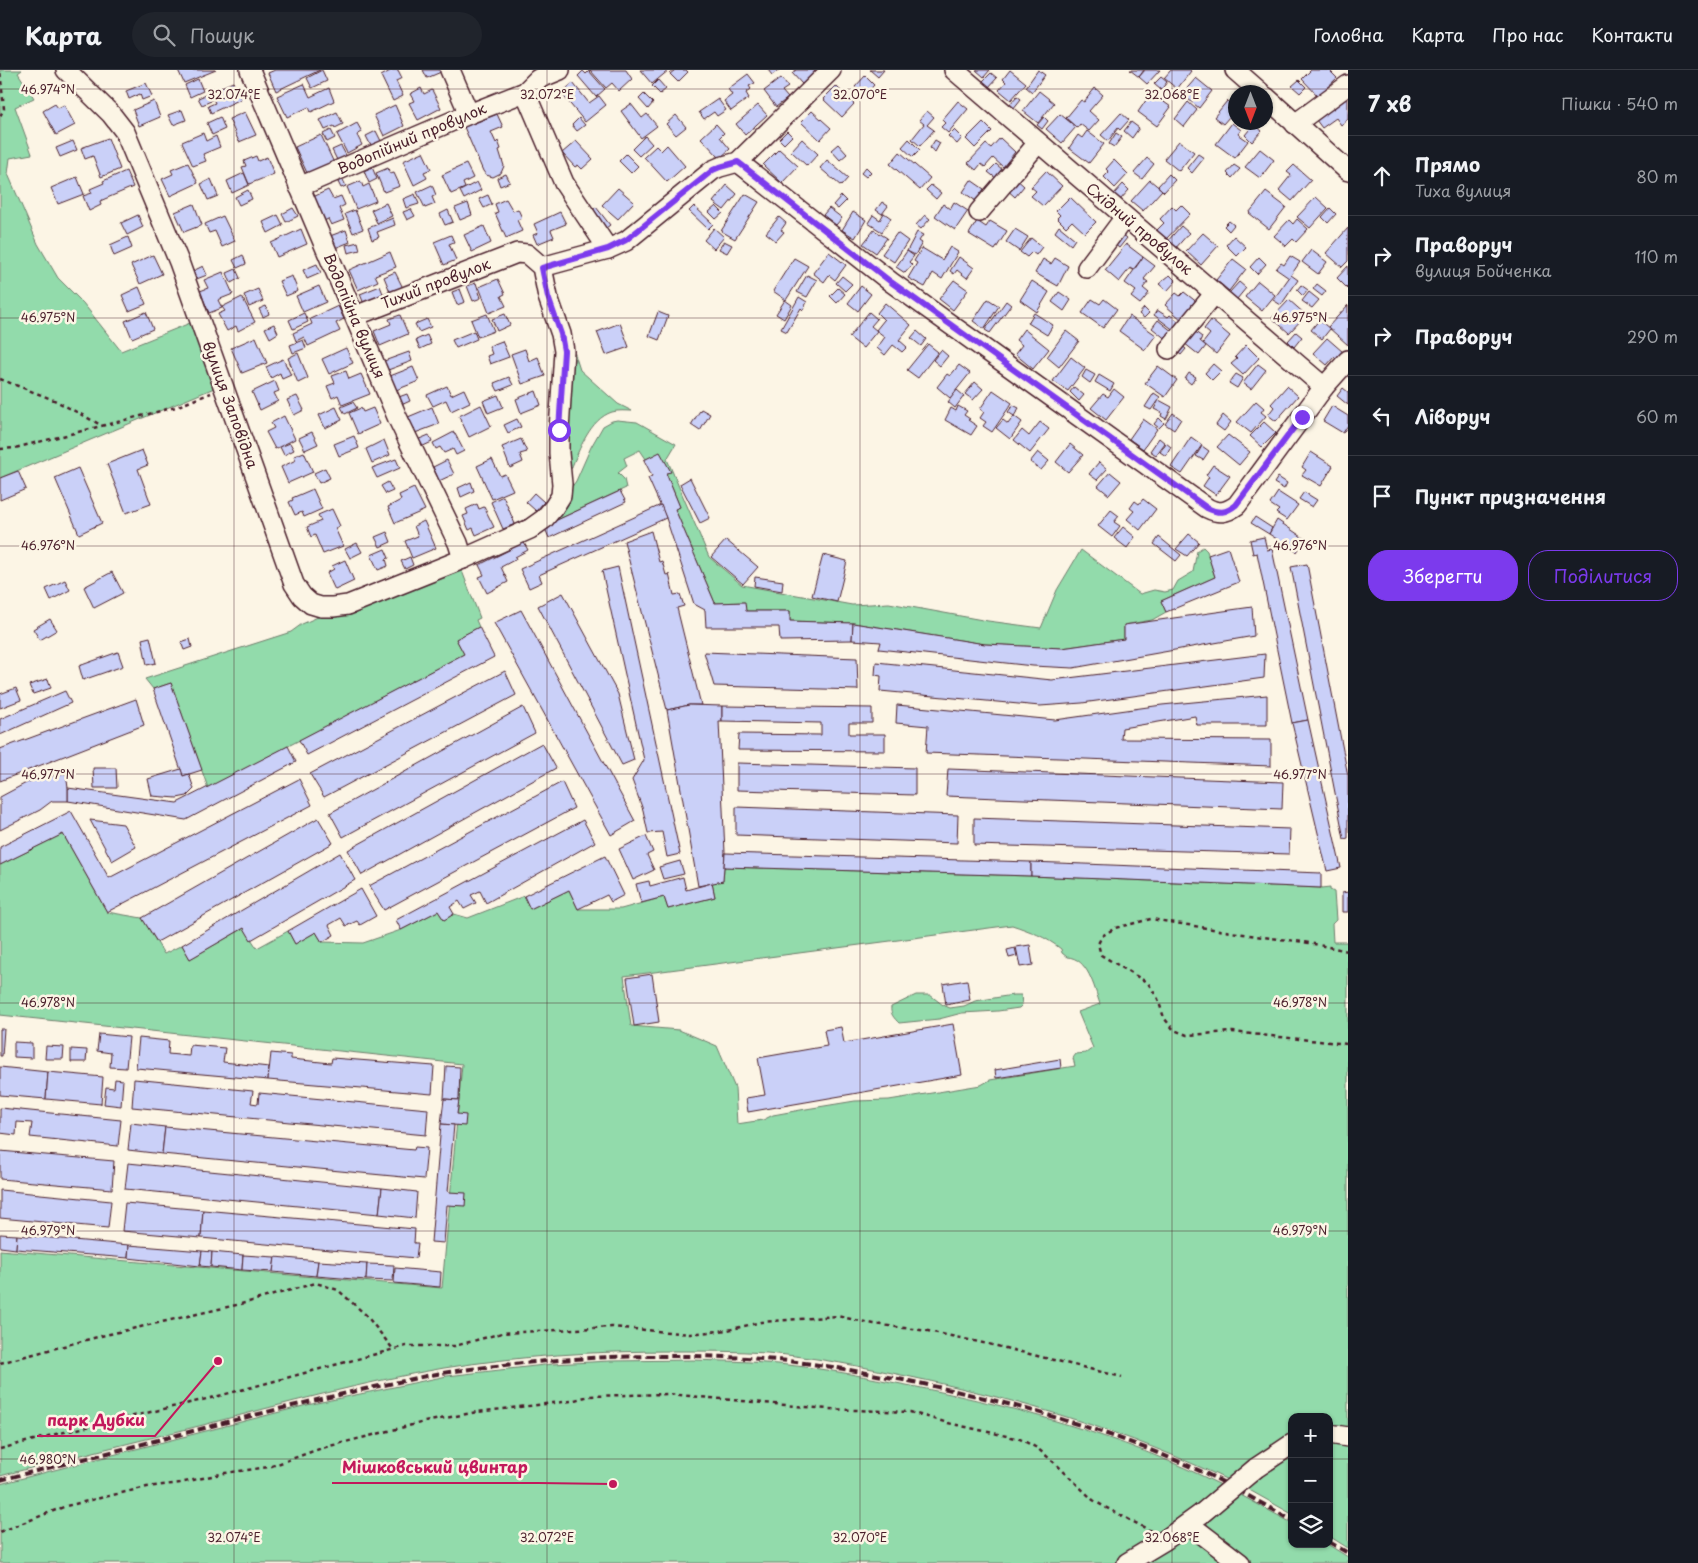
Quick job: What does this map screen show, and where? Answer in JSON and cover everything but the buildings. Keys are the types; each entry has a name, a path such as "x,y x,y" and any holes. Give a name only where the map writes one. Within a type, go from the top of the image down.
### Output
{"street":[{"name":"вулиця Заповідна","path":"66,70 111,114 125,132 179,262 294,584 302,596 312,604 320,607 348,605 463,559 530,529 544,519 561,496 559,430 564,351 561,334 548,297 542,268"},
{"name":"Водопійна вулиця","path":"250,70 398,419 458,543 463,559"},
{"path":"450,70 469,114"},
{"path":"542,268 608,249 626,240 713,170 738,162 831,70"},
{"name":"Східний провулок","path":"954,70 1324,387"},
{"path":"1235,70 1252,85"},
{"name":"Водопійний провулок","path":"299,187 525,92 538,79 549,72"},
{"path":"1295,124 1348,85"},
{"path":"525,92 564,183 608,249"},
{"path":"1273,104 1348,171"},
{"path":"979,212 1038,143"},
{"path":"738,162 891,282 1055,401 1207,508 1216,512 1223,512 1236,505 1324,387 1348,360"},
{"path":"1087,268 1125,217"},
{"name":"Тихий провулок","path":"355,316 517,253 526,254 542,268"},
{"path":"1169,350 1215,293"},
{"path":"1333,1435 1348,1437"},
{"path":"1127,1563 1195,1519 1256,1468 1288,1447"},
{"path":"1195,1519 1240,1563"}],"path":[{"path":"0,70 4,109 0,116"},
{"path":"0,379 6,383 54,400 100,425"},
{"path":"0,448 15,448 176,406 224,388"},
{"path":"1348,951 1304,942 1151,919 1115,928 1102,936 1098,944 1101,955 1148,983 1158,999 1164,1018 1174,1030 1187,1035 1232,1032 1348,1044"},
{"path":"0,1363 101,1336 245,1303 316,1283 338,1290 366,1315 393,1349"},
{"path":"0,1449 211,1398 393,1349 406,1346 455,1346 502,1333 612,1328 690,1334 728,1330 761,1322 837,1316 874,1324 928,1331 989,1344 1122,1377"},
{"path":"0,1532 66,1506 147,1487 180,1483 269,1466 322,1448 424,1422 477,1412 571,1401 588,1396 669,1394 827,1408 910,1412 948,1423 1020,1439 1037,1448 1093,1500 1144,1526 1165,1540"}],"green space":[{"path":"0,70 22,70 18,73 34,98 15,107 32,154 10,158 8,174 38,244 58,278 83,303 121,351 195,321 219,386 0,478"},
{"path":"571,342 580,370 618,404 632,411 612,412 597,421 586,436 571,469 565,472"},
{"path":"617,420 637,422 676,444 667,459 709,557 742,585 852,605 889,603 988,621 1041,628 1057,590 1081,550 1140,594 1154,590 1165,592 1173,590 1178,581 1193,572 1197,551 1203,547 1207,551 1215,577 1161,601 1166,612 1152,620 1124,625 1124,639 1062,648 985,644 853,623 790,621 790,611 746,611 744,602 715,603 675,509 680,507 666,473 670,472 660,453 646,459 640,450 624,458 627,466 618,473 624,479 626,488 544,526 576,481 591,447 603,426"},
{"path":"460,569 480,618 476,620 479,627 456,639 464,654 208,788 171,683 153,689 145,679 291,632 302,624 318,617 339,614"},
{"path":"63,834 107,912 142,918 164,954 182,945 190,959 244,928 257,948 288,931 295,944 316,932 322,942 363,943 401,930 438,911 444,920 454,914 468,918 524,896 530,909 569,890 578,909 621,909 664,897 668,909 715,897 712,883 723,881 724,867 1330,887 1330,890 1334,892 1336,920 1332,924 1333,942 1348,942 1348,1430 1333,1428 1333,1413 1288,1413 1288,1440 1230,1481 1153,1447 1074,1419 952,1386 857,1366 785,1355 743,1352 643,1351 558,1355 444,1368 323,1394 0,1476 0,1250 442,1288 462,1064 0,1015 0,865","holes":["1012,925 1038,935 1061,949 1062,953 1067,957 1080,962 1089,974 1100,1004 1078,1012 1093,1048 1086,1053 1076,1054 1073,1058 1075,1066 990,1080 981,1085 889,1100 855,1101 806,1109 773,1115 763,1120 737,1124 735,1088 717,1046 679,1030 631,1026 624,976"]},
{"path":"916,995 930,995 950,1008 964,1006 975,1001 1021,995 1022,1005 1019,1008 962,1013 939,1019 899,1023 892,1014 891,1007"},
{"path":"693,1360 756,1362 814,1368 938,1391 1063,1423 1145,1451 1223,1486 1164,1533 1114,1563 0,1563 0,1484 307,1405 447,1376 553,1364"},
{"path":"1333,1440 1348,1442 1348,1548 1333,1539"},
{"path":"1288,1454 1288,1512 1244,1487"},
{"path":"1237,1493 1288,1521 1288,1548 1333,1548 1348,1557 1348,1563 1249,1563 1208,1531 1208,1517"},
{"path":"1185,1539 1196,1540 1228,1563 1140,1563 1174,1543"}],"railway":[{"path":"0,1480 286,1407 441,1373 567,1359 646,1356 725,1357 782,1360 836,1368 948,1389 1024,1408 1099,1431 1173,1459 1219,1480 1288,1518"},
{"path":"1333,1544 1348,1553"}],"place":[{"name":"парк Дубки","path":"218,1361"},
{"name":"Мішковський цвинтар","path":"613,1484"}],"route":[{"path":"559,430 564,351 561,334 548,297 542,268 608,249 626,240 713,170 738,162 891,282 1207,508 1216,512 1223,512 1230,510 1236,505 1302,417"}]}
